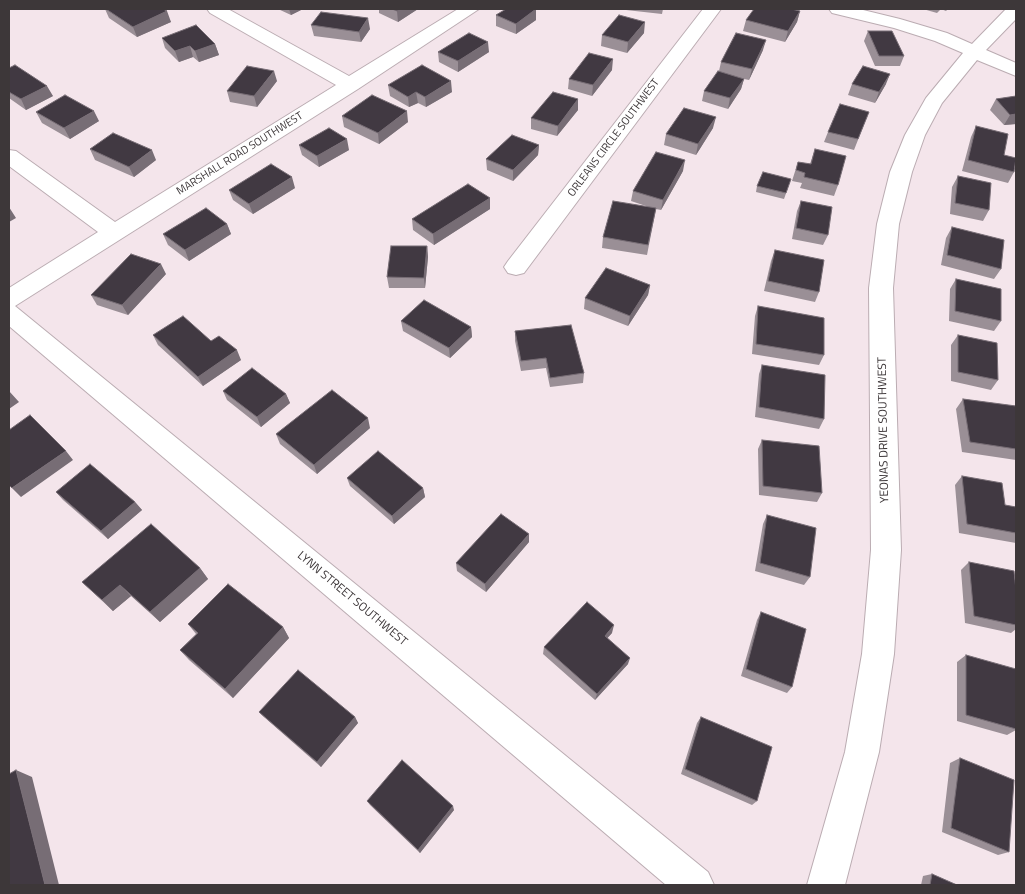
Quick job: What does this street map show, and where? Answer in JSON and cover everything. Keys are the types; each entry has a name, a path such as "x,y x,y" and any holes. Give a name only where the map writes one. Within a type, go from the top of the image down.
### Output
{"street":[{"path":"216,9 351,85"},
{"name":"MARSHALL ROAD SOUTHWEST","path":"9,299 470,9"},
{"name":"ORLEANS CIRCLE SOUTHWEST","path":"516,267 712,9"},
{"path":"838,9 900,24 975,50 1016,70"},
{"name":"YEONAS DRIVE SOUTHWEST","path":"826,885 862,752 878,654 886,550 881,288 888,224 900,172 915,135 933,102 957,70 1016,9"},
{"path":"9,156 115,233"},
{"name":"LYNN STREET SOUTHWEST","path":"9,313 695,885"}],"building":[{"path":"106,9 163,9 167,11 133,27"},
{"path":"506,9 536,9 516,24 496,15"},
{"path":"754,9 791,9 800,11 788,31 746,20"},
{"path":"321,12 368,18 359,32 311,25"},
{"path":"619,15 645,22 628,42 602,35"},
{"path":"196,25 215,44 195,51 190,46 175,51 162,38"},
{"path":"868,31 892,31 904,56 879,56"},
{"path":"469,33 488,42 458,61 438,52"},
{"path":"736,33 766,40 752,69 721,62"},
{"path":"589,53 613,59 593,85 569,79"},
{"path":"15,65 47,86 21,99 9,92 9,68"},
{"path":"422,65 451,81 425,97 416,92 408,97 388,85"},
{"path":"247,66 274,71 254,96 227,91"},
{"path":"863,66 890,74 879,92 852,84"},
{"path":"718,71 744,79 730,98 704,91"},
{"path":"553,92 578,99 558,126 531,118"},
{"path":"65,95 94,111 64,128 36,112"},
{"path":"372,95 407,111 378,133 342,116"},
{"path":"1016,96 1016,114 1010,115 996,99"},
{"path":"840,104 869,112 858,139 828,132"},
{"path":"684,108 716,117 698,144 666,134"},
{"path":"976,126 1008,134 1004,155 1016,158 1014,172 968,160"},
{"path":"329,128 347,139 317,156 299,145"},
{"path":"113,133 152,150 129,167 90,149"},
{"path":"512,135 539,145 513,170 486,159"},
{"path":"815,149 846,156 838,185 804,177 805,173 796,170 798,162 811,164"},
{"path":"656,152 685,160 663,200 633,191"},
{"path":"271,164 292,177 249,204 229,190"},
{"path":"763,172 791,179 786,193 757,186"},
{"path":"958,176 991,183 989,210 955,203"},
{"path":"468,184 490,198 433,234 412,219"},
{"path":"613,201 656,208 648,245 603,237"},
{"path":"801,201 832,207 828,235 796,228"},
{"path":"206,208 227,224 185,250 163,234"},
{"path":"952,227 1004,240 1001,269 947,255"},
{"path":"391,246 427,246 424,278 387,277"},
{"path":"775,250 824,260 819,292 768,281"},
{"path":"131,254 161,264 122,305 91,295"},
{"path":"606,268 650,285 630,316 585,298"},
{"path":"956,279 1001,289 1001,321 955,311"},
{"path":"424,300 471,327 449,348 401,321"},
{"path":"758,306 824,318 824,355 756,344"},
{"path":"183,316 211,341 219,336 237,350 198,377 153,335"},
{"path":"571,325 584,373 550,378 546,358 521,361 515,331"},
{"path":"958,335 997,343 998,380 958,372"},
{"path":"762,365 825,375 824,419 759,407"},
{"path":"252,368 286,394 257,417 223,391"},
{"path":"332,390 368,418 314,465 276,434"},
{"path":"963,399 1016,406 1016,449 970,442"},
{"path":"30,415 66,451 12,488 9,485 9,430"},
{"path":"762,440 819,446 822,493 763,486"},
{"path":"378,451 423,488 392,516 347,478"},
{"path":"90,464 135,502 101,531 56,492"},
{"path":"962,476 1002,483 1005,505 1016,507 1016,533 967,524"},
{"path":"501,514 529,534 485,584 456,563"},
{"path":"767,515 816,528 810,577 760,563"},
{"path":"151,524 200,568 150,612 120,585 102,600 82,582"},
{"path":"969,562 1014,571 1016,625 974,616"},
{"path":"228,584 283,627 225,689 180,650 198,633 188,624"},
{"path":"587,602 614,625 605,636 630,658 597,694 544,647"},
{"path":"761,612 806,629 792,687 746,669"},
{"path":"966,655 1016,669 1016,729 966,715"},
{"path":"298,670 355,717 317,762 259,712"},
{"path":"701,717 772,747 757,801 685,769"},
{"path":"960,758 1014,780 1009,852 951,828"},
{"path":"402,760 453,806 418,850 367,801"},
{"path":"16,770 45,885 9,885 9,774"},
{"path":"932,874 957,885 930,885"}]}
